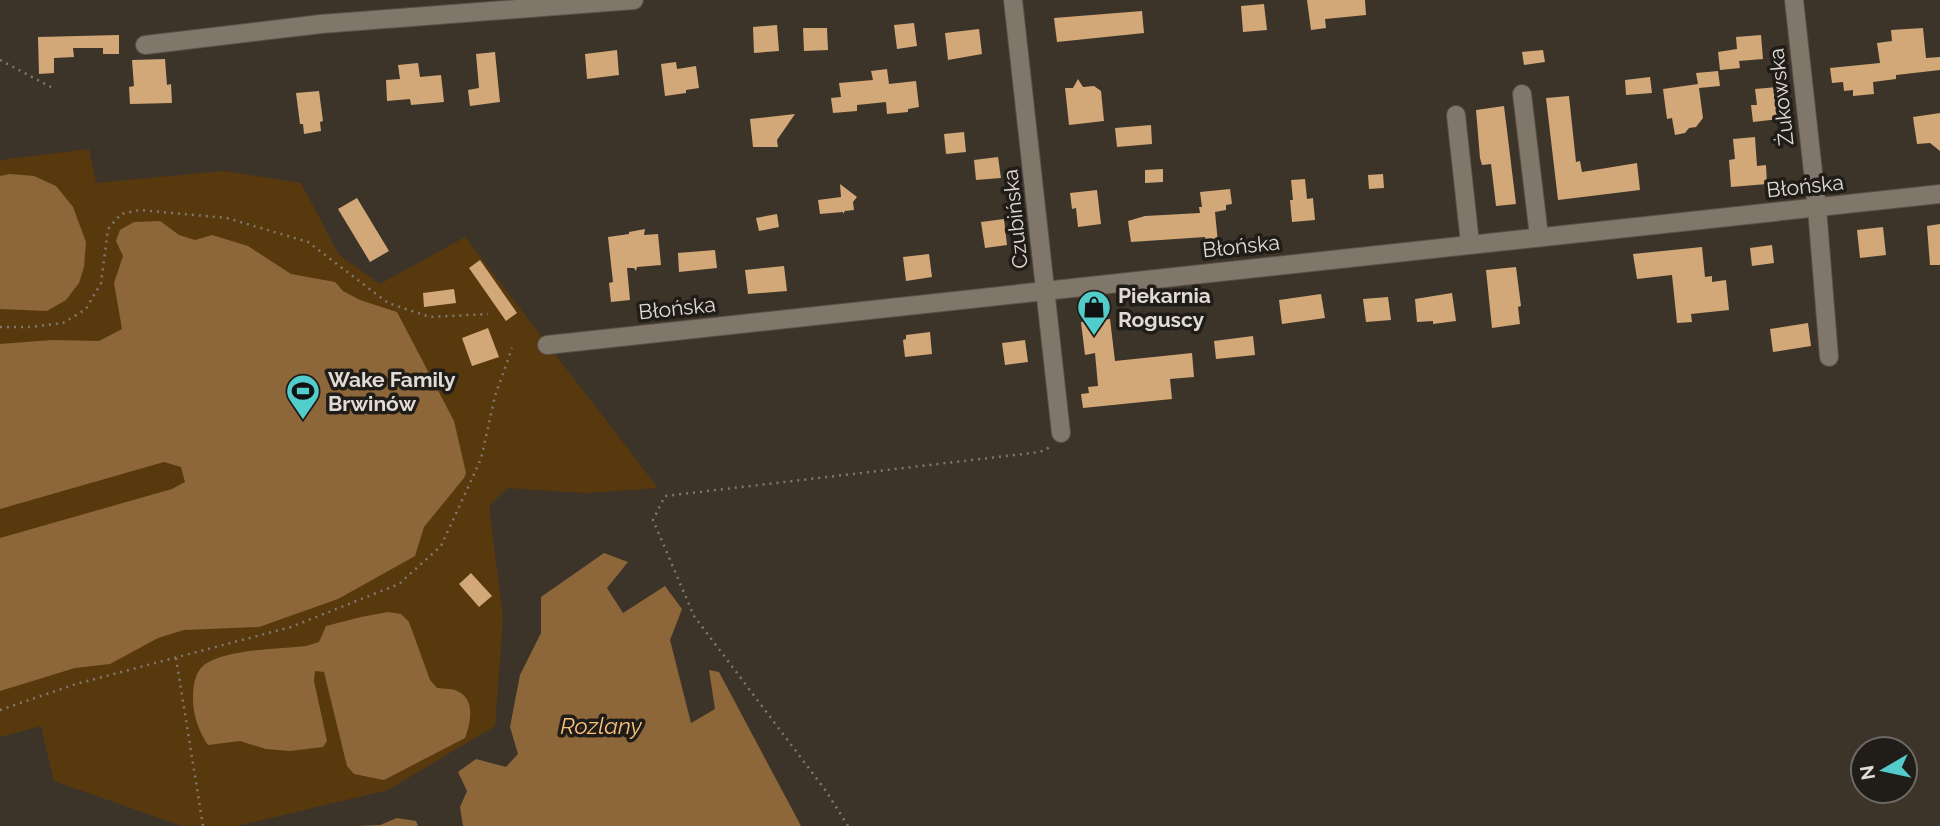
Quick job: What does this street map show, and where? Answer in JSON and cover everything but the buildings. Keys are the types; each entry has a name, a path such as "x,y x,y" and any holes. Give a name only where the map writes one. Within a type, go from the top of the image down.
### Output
{"street":[{"path":"145,44 321,24 634,0"},
{"name":"Czubińska","path":"1013,0 1061,433"},
{"name":"Żukowska","path":"1794,0 1817,208 1829,356"},
{"path":"1522,94 1539,236"},
{"path":"1456,115 1470,243"},
{"name":"Błońska","path":"547,345 1940,194"}],"path":[{"path":"0,60 51,87"},
{"path":"0,327 64,323 86,309 101,283 108,229 121,214 140,210 227,218 308,242 388,303 430,317 488,314"},
{"path":"0,710 76,684 291,627 399,584 440,547 481,459 495,396 512,348"},
{"path":"848,826 826,791 694,615 653,520 665,496 1040,452 1058,444 1061,433"},
{"path":"176,658 203,826"}],"shaded area":[{"name":"Wake Family Brwinów","path":"89,149 96,183 223,171 301,183 339,255 380,284 465,237 658,488 587,493 507,488 489,506 503,617 495,726 388,790 237,826 182,826 54,781 41,726 0,737 0,160"}],"water":[{"path":"0,176 34,176 56,186 73,207 86,242 84,267 79,283 66,300 47,311 0,309"},
{"path":"160,221 179,235 195,240 212,235 248,246 291,274 335,282 343,291 360,300 397,312 454,421 466,473 424,527 415,556 338,599 259,627 184,630 158,638 110,664 75,668 0,691 0,538 172,489 185,482 181,467 164,462 0,509 0,344 52,340 99,341 122,329 114,283 123,256 116,241 120,230 134,222"},
{"name":"Rozlany","path":"604,553 628,562 607,588 623,613 665,586 682,609 670,640 691,723 715,709 709,670 719,672 801,826 463,826 460,807 467,791 458,772 476,759 506,767 518,754 510,727 520,675 541,633 541,597"},
{"path":"388,612 401,614 409,622 430,680 437,688 457,691 468,701 470,720 465,738 384,780 354,774 347,766 324,672 315,671 314,681 327,741 323,747 290,751 266,749 240,741 208,745 197,723 193,695 197,675 209,662 235,653 306,646 319,642 326,626"},
{"path":"397,818 416,821 418,826 358,826 380,825"}],"place":[{"name":"Piekarnia Roguscy","path":"1094,337"},
{"name":"Wake Family Brwinów","path":"303,421"}]}
